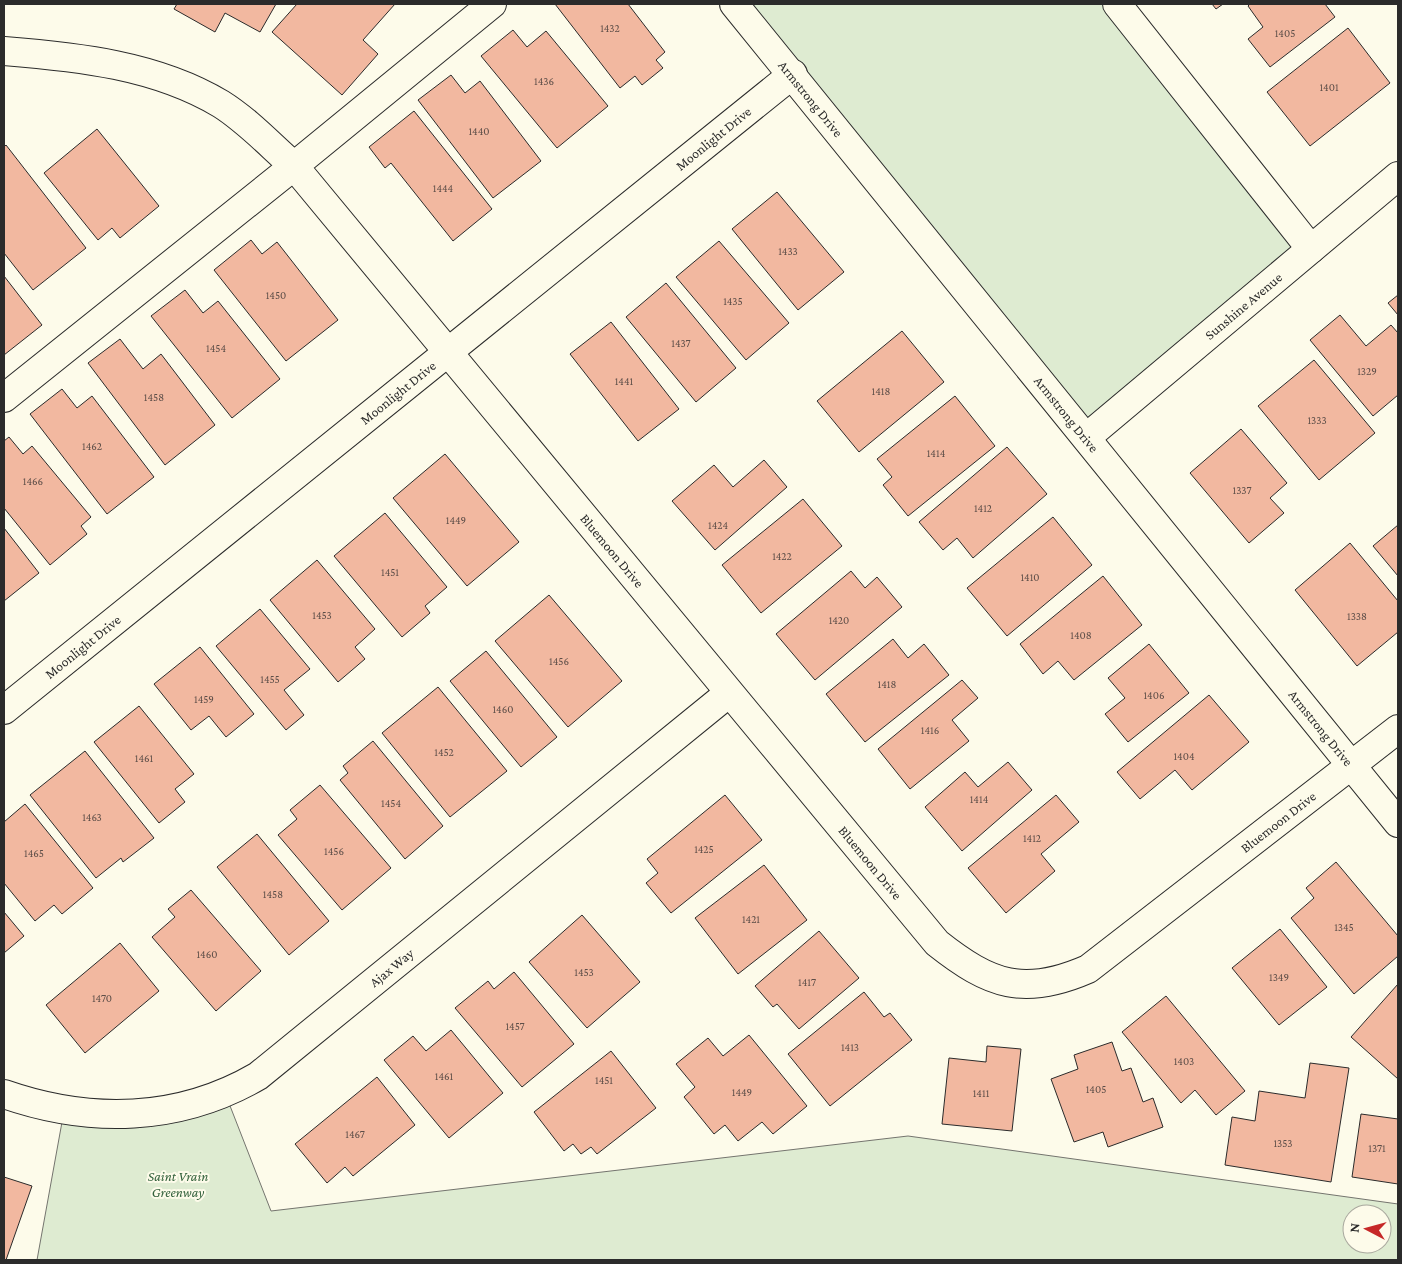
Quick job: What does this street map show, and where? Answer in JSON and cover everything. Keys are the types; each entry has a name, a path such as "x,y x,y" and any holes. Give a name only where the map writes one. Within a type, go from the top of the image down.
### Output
{"street":[{"path":"4,398 294,166 492,4"},
{"name":"Armstrong Drive","path":"734,4 1087,436 1398,823"},
{"path":"1117,4 1311,249"},
{"name":"Bluemoon Drive","path":"4,51 116,64 152,74 189,88 221,104 246,123 294,166 937,944 979,974 998,981 1048,984 1066,979 1088,969 1352,766 1398,728"},
{"name":"Moonlight Drive","path":"4,710 792,74"},
{"name":"Sunshine Avenue","path":"1087,436 1398,176"},
{"name":"Ajax Way","path":"4,1094 64,1111 120,1114 208,1101 241,1085 273,1063 729,693"}],"green space":[{"path":"734,4 1117,4 1311,249 1087,437"},
{"name":"Saint Vrain Greenway","path":"225,1093 271,1211 908,1136 1398,1204 1398,1260 37,1260 64,1111"}],"building":[{"path":"177,4 276,4 260,32 225,13 215,32 174,9"},
{"path":"297,4 395,4 363,40 378,54 342,95 272,32"},
{"path":"555,4 628,4 665,52 656,60 663,68 642,85 635,76 620,88"},
{"path":"1212,4 1223,4 1216,9"},
{"path":"1250,4 1325,4 1335,17 1270,67 1248,39 1263,27 1248,6"},
{"path":"1348,28 1390,83 1310,146 1267,92"},
{"path":"513,30 527,47 546,31 608,106 557,148 481,56"},
{"path":"451,75 465,93 480,81 541,161 493,198 418,100"},
{"path":"414,111 492,209 453,241 391,163 385,168 369,147"},
{"path":"97,129 159,206 120,238 112,228 98,240 44,173"},
{"path":"6,145 86,248 33,290 4,253 4,147"},
{"path":"777,192 844,272 798,310 732,229"},
{"path":"251,240 262,254 277,242 338,320 286,361 214,270"},
{"path":"719,241 789,323 746,360 676,277"},
{"path":"4,276 42,325 4,355"},
{"path":"666,283 736,368 696,402 626,317"},
{"path":"185,290 203,313 218,301 280,379 232,418 151,316"},
{"path":"1398,295 1398,315 1388,303"},
{"path":"1340,315 1366,346 1391,325 1398,333 1398,395 1373,416 1310,340"},
{"path":"611,322 679,409 638,441 570,354"},
{"path":"902,331 944,382 859,452 817,401"},
{"path":"120,339 143,369 161,354 215,425 165,465 88,363"},
{"path":"1314,360 1375,433 1319,480 1258,406"},
{"path":"62,389 77,408 92,396 154,477 107,514 30,414"},
{"path":"955,396 995,446 908,516 883,485 892,477 877,459"},
{"path":"1241,429 1287,483 1270,498 1284,513 1249,543 1190,473"},
{"path":"9,437 23,454 32,446 91,517 81,526 87,534 50,565 4,508 4,441"},
{"path":"1007,447 1047,494 973,558 957,538 943,550 919,522"},
{"path":"445,454 519,542 467,586 393,498"},
{"path":"764,460 787,487 715,550 672,501 714,465 733,487"},
{"path":"803,499 842,546 761,613 722,565"},
{"path":"385,513 447,587 425,606 430,613 402,637 334,556"},
{"path":"1053,517 1092,565 1007,636 967,588"},
{"path":"1398,525 1398,576 1373,546"},
{"path":"4,528 39,573 4,601"},
{"path":"1350,543 1398,601 1398,632 1357,666 1295,590"},
{"path":"317,560 375,629 355,647 365,659 338,682 270,600"},
{"path":"851,571 865,588 877,577 902,607 815,680 776,634"},
{"path":"1103,576 1142,625 1074,680 1058,661 1043,674 1020,644"},
{"path":"549,595 622,681 568,727 495,641"},
{"path":"260,609 310,669 284,690 304,715 286,730 216,646"},
{"path":"893,639 908,658 924,644 949,675 865,742 826,694"},
{"path":"1149,644 1189,693 1128,742 1105,714 1125,698 1108,678"},
{"path":"200,647 254,714 226,737 209,716 191,730 154,684"},
{"path":"486,651 557,737 521,767 450,681"},
{"path":"962,680 978,698 952,720 969,741 910,789 878,749"},
{"path":"438,687 507,771 450,817 382,733"},
{"path":"1209,695 1249,742 1192,790 1175,770 1140,799 1117,772"},
{"path":"139,706 194,774 175,789 185,802 159,823 94,742"},
{"path":"373,741 443,826 405,859 340,780 348,773 343,766"},
{"path":"85,751 154,838 123,862 121,858 96,878 30,795"},
{"path":"1008,762 1032,790 962,851 925,807 965,772 978,787"},
{"path":"320,785 391,868 342,910 278,835 297,819 290,810"},
{"path":"725,795 762,840 671,913 646,883 658,873 647,859"},
{"path":"1056,795 1079,822 1041,854 1055,871 1006,913 968,868"},
{"path":"25,804 93,888 62,914 54,905 35,921 4,883 4,822"},
{"path":"257,834 329,921 289,955 217,867"},
{"path":"1336,862 1398,936 1398,956 1354,994 1291,918 1314,898 1306,888"},
{"path":"764,865 807,920 738,974 695,918"},
{"path":"191,890 261,971 216,1011 152,937 175,917 168,909"},
{"path":"4,912 24,936 4,953"},
{"path":"582,915 640,982 587,1028 529,962"},
{"path":"1280,929 1327,987 1279,1025 1232,968"},
{"path":"819,931 859,978 799,1029 777,1004 773,1007 755,986"},
{"path":"120,943 159,991 85,1053 46,1005"},
{"path":"514,972 574,1044 522,1087 455,1008 488,981 494,989"},
{"path":"1398,984 1398,1079 1351,1037"},
{"path":"864,992 884,1017 890,1013 912,1040 830,1106 788,1054"},
{"path":"1166,996 1245,1091 1216,1115 1195,1090 1181,1103 1122,1032"},
{"path":"451,1030 503,1093 449,1138 384,1060 413,1036 426,1051"},
{"path":"749,1035 807,1106 773,1134 762,1122 738,1141 725,1125 714,1134 684,1097 695,1087 676,1064 708,1038 723,1056"},
{"path":"1112,1042 1122,1071 1131,1068 1143,1102 1153,1098 1163,1127 1108,1147 1103,1132 1074,1142 1051,1079 1078,1069 1074,1055"},
{"path":"987,1046 1021,1049 1012,1131 942,1124 949,1058 986,1062"},
{"path":"611,1051 656,1108 597,1154 591,1147 581,1154 573,1144 564,1151 534,1112"},
{"path":"1310,1063 1349,1068 1331,1182 1225,1165 1232,1117 1255,1121 1259,1091 1305,1098"},
{"path":"377,1077 415,1125 353,1176 345,1167 327,1183 295,1144"},
{"path":"1361,1114 1398,1119 1398,1184 1352,1177"},
{"path":"4,1177 32,1186 6,1260 4,1260"}]}
